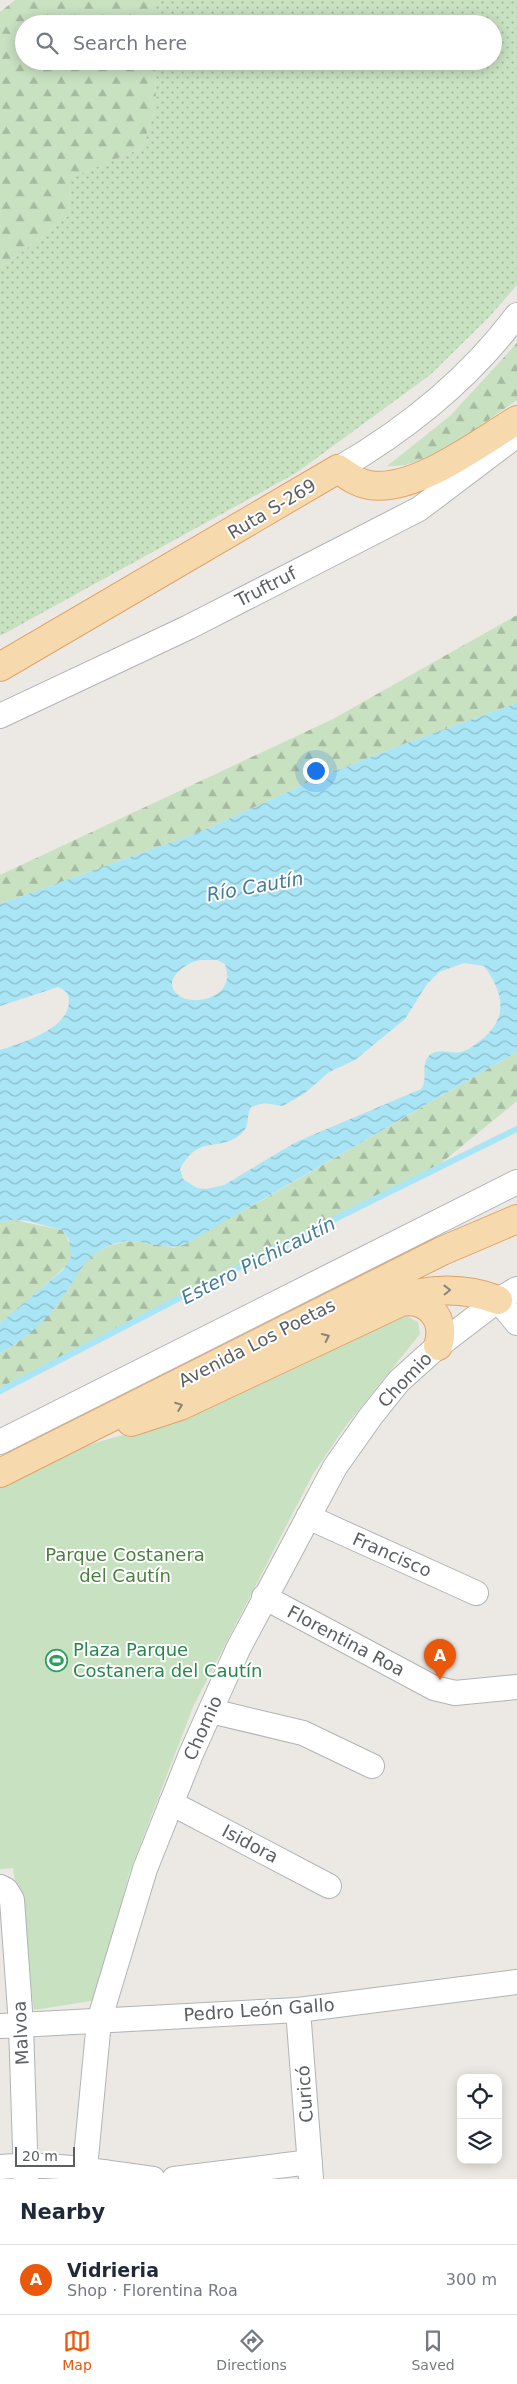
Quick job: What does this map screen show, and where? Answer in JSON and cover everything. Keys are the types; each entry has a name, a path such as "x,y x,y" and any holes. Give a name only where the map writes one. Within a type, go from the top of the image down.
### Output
{"main road":[{"path":"338,469 352,479 368,485 389,486 410,481 517,420"},
{"name":"Ruta S-269","path":"0,668 338,469"},
{"name":"Avenida Los Poetas","path":"0,1473 442,1251 517,1219"},
{"path":"81,1431 132,1422 180,1406 420,1293 449,1290 508,1295"},
{"path":"400,1302 418,1302 434,1312 441,1328 438,1346"}],"street":[{"name":"Ruta S-269","path":"338,469 376,447 425,411 480,359 517,315"},
{"name":"Truftruf","path":"0,716 189,627 419,509 517,435"},
{"path":"0,1442 517,1182"},
{"path":"508,1295 517,1323"},
{"name":"Chomio","path":"85,2168 99,2021 145,1870 191,1754 238,1649 264,1596 335,1467 371,1416 399,1381 438,1346 508,1295"},
{"name":"Francisco","path":"308,1517 476,1593"},
{"name":"Florentina Roa","path":"264,1596 434,1688 456,1693 517,1687"},
{"path":"211,1711 303,1733 372,1766"},
{"name":"Isidora","path":"171,1803 330,1886"},
{"name":"Malvoa","path":"3,1888 12,1900 11,2026 26,2172"},
{"name":"Pedro León Gallo","path":"11,2026 298,2010 517,1982"},
{"name":"Curicó","path":"298,2010 311,2171"},
{"path":"0,2167 26,2172 85,2168 153,2179"},
{"path":"174,2179 311,2171"}],"green space":[{"path":"15,0 154,0 154,15 15,15 15,70 155,70 156,106 142,148 70,178 69,215 8,263 0,266 0,12"},
{"path":"154,0 517,0 517,285 489,317 430,375 296,473 0,636 0,266 8,263 69,215 70,178 142,148 156,106 155,70 502,70 502,15 154,15"},
{"path":"517,343 517,400 472,432 437,453 403,465 387,466 450,416"},
{"path":"517,615 517,703 320,777 202,831 0,904 0,875 333,719"},
{"path":"517,1052 517,1101 429,1173 270,1251 0,1390 0,1354 16,1344 89,1257 111,1245 130,1241 140,1241 174,1248 254,1205"},
{"path":"14,1220 62,1230 70,1244 71,1256 67,1265 0,1323 0,1222"},
{"name":"Parque Costanera del Cautín","path":"407,1316 418,1322 420,1334 345,1427 313,1474 193,1707 129,1874 97,2000 34,2010 13,1868 0,1869 0,1487 84,1446 197,1414 307,1363 376,1326"}],"water":[{"name":"Río Cautín","path":"517,703 517,1052 184,1245 175,1247 123,1241 103,1249 87,1261 47,1317 25,1337 0,1354 0,1323 63,1270 71,1257 69,1239 62,1230 28,1221 0,1222 0,1050 32,1039 53,1027 67,1011 69,1001 66,992 58,987 0,1006 0,904 202,831 320,777","holes":["200,960 217,960 225,964 227,971 225,986 214,996 207,999 191,1000 178,995 173,989 172,983 177,973 189,964","464,963 484,966 496,985 499,995 500,1013 490,1031 470,1048 461,1052 438,1051 431,1054 427,1058 421,1089 296,1142 224,1185 206,1189 197,1188 183,1179 180,1169 195,1151 203,1147 227,1142 243,1132 251,1107 264,1103 283,1106 305,1093 329,1072 355,1060 405,1019 427,984 439,972"]}],"waterway":[{"name":"Estero Pichicautín","path":"0,1391 270,1251 517,1129"}],"place":[{"name":"Plaza Parque Costanera del Cautín","path":"57,1660"},
{"name":"Vidrieria","path":"440,1680"}]}
